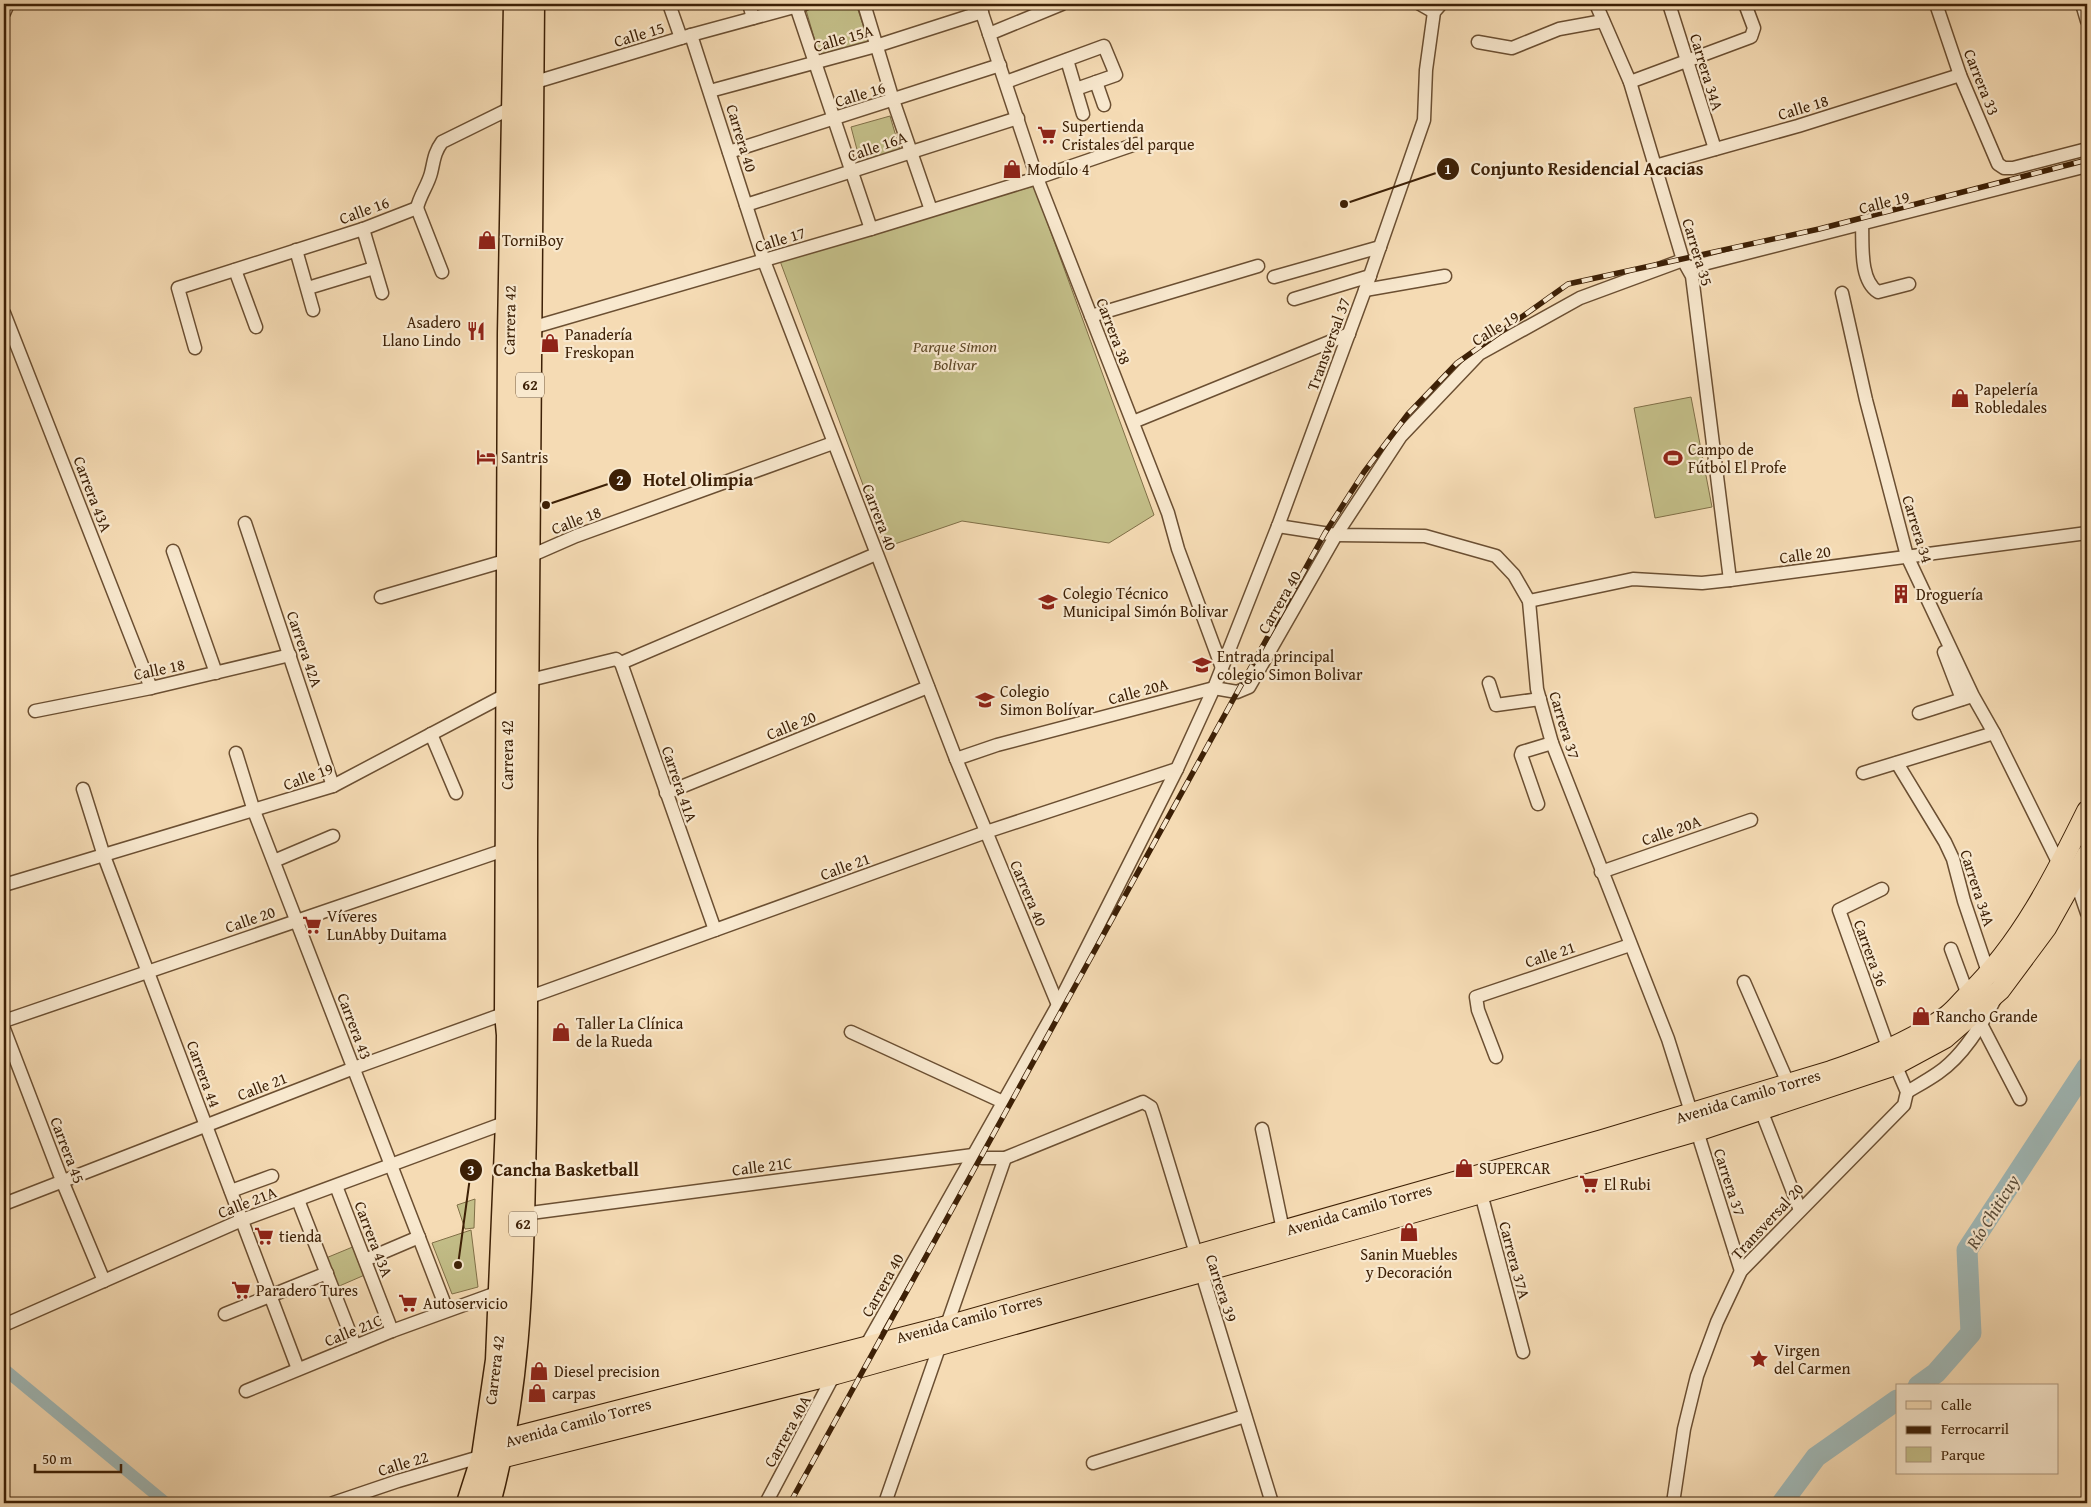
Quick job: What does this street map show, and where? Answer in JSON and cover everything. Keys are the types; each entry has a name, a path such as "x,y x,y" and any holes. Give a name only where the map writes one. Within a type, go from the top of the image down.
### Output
{"highway":[{"name":"Carrera 42","path":"468,1503 496,1452 497,1360 502,1291 508,1035 506,1013 507,694 518,559 531,328 515,4"},
{"name":"Carrera 42","path":"489,1503 496,1452 517,1347 522,1282 526,998 526,681 518,559 520,93 534,4"}],"main road":[{"name":"Avenida Camilo Torres","path":"2068,872 2087,811"},
{"name":"Avenida Camilo Torres","path":"1198,1264 1283,1230 1478,1185 1697,1131 1761,1110 1945,1038 1994,982 2034,911 2068,872 2087,855"},
{"name":"Avenida Camilo Torres","path":"496,1452 943,1335 1478,1185 1691,1112 1788,1083 1892,1058 1947,1016 1968,995 1994,982"},
{"name":"Avenida Camilo Torres","path":"836,1364 866,1346 943,1335"}],"street":[{"path":"4,13 8,4"},
{"name":"Carrera 40","path":"669,4 686,36 710,91 764,261 833,443 956,759 1058,1005"},
{"path":"749,4 753,18"},
{"path":"864,4 893,100 931,210"},
{"path":"989,34 1062,4"},
{"path":"1420,4 1437,8"},
{"name":"Carrera 35","path":"1596,4 1630,82 1685,264 1692,276 1710,406 1730,580"},
{"name":"Carrera 34A","path":"1669,4 1715,149"},
{"path":"1630,82 1743,41 1753,34 1754,28 1745,4"},
{"name":"Carrera 33","path":"1936,4 1960,75 1998,164 2004,168 2087,149"},
{"path":"2082,4 2087,21"},
{"path":"801,5 815,63 872,229"},
{"name":"Calle 15","path":"520,93 686,36 801,5"},
{"name":"Calle 15A","path":"710,91 876,46 981,8"},
{"name":"Carrera 38","path":"981,8 1037,178 1168,513 1178,549 1222,668"},
{"name":"Transversal 37","path":"1214,688 1278,526 1349,334 1424,120 1426,70 1437,8"},
{"path":"1478,42 1512,48 1559,30 1603,21"},
{"path":"1006,82 1104,46 1116,75 1076,89"},
{"path":"1067,60 1084,114"},
{"name":"Calle 16","path":"729,152 1000,66"},
{"name":"Calle 18","path":"1655,166 1798,126 1960,75"},
{"path":"1096,82 1104,105"},
{"path":"442,272 417,208 420,195 431,174 435,152 442,142 520,93"},
{"name":"Calle 16A","path":"746,205 1018,118"},
{"name":"Calle 17","path":"531,328 872,229 1037,178 1136,144"},
{"name":"Calle 19","path":"1336,535 1400,436 1479,354 1580,298 1685,264 1862,224 2087,166"},
{"name":"Calle 16","path":"195,348 178,288 363,229 417,208"},
{"path":"1862,224 1864,260 1870,285 1878,292 1909,284"},
{"path":"363,229 382,293"},
{"path":"1274,277 1380,247"},
{"path":"296,250 313,310"},
{"path":"1091,316 1258,266"},
{"path":"308,288 374,268"},
{"path":"235,270 256,327"},
{"path":"1294,299 1370,276"},
{"path":"1365,290 1445,276"},
{"name":"Carrera 34","path":"1842,292 1866,400 1907,556 1947,640 1968,697 1994,734 2068,872 2087,913"},
{"name":"Carrera 43A","path":"4,313 151,688"},
{"path":"1133,422 1349,334"},
{"name":"Calle 18","path":"381,598 518,559 576,536 833,443"},
{"name":"Carrera 42A","path":"245,523 333,786"},
{"name":"Carrera 37","path":"1278,526 1336,535 1425,536 1496,556 1514,575 1529,601 1540,699 1552,743 1668,1039 1691,1112"},
{"name":"Calle 20","path":"1529,601 1633,579 1702,583 2087,533"},
{"name":"Carrera 40","path":"866,1346 1058,1005 1177,769 1214,688 1237,692 1249,687 1336,535"},
{"path":"174,550 216,673"},
{"path":"621,663 876,554"},
{"name":"Calle 18","path":"34,711 151,688 290,655"},
{"name":"Calle 19","path":"4,885 333,786 507,694 526,681 616,659 621,663"},
{"name":"Carrera 41A","path":"621,663 715,930"},
{"path":"1489,683 1496,705 1540,699"},
{"name":"Calle 20","path":"666,793 928,687"},
{"name":"Calle 20A","path":"956,759 997,745 1214,688"},
{"path":"1919,712 1968,697"},
{"path":"431,734 456,793"},
{"path":"1863,773 1994,734"},
{"path":"1538,804 1521,755 1522,752 1552,743"},
{"name":"Carrera 43","path":"236,753 254,811 447,1310"},
{"name":"Carrera 34A","path":"1897,763 1945,842 1953,859 1964,901 1994,982"},
{"name":"Calle 21","path":"526,998 986,832 1177,769"},
{"name":"Carrera 44","path":"82,789 104,856 149,970 205,1126 298,1369"},
{"name":"Calle 20A","path":"1601,872 1751,820"},
{"path":"274,861 333,836"},
{"name":"Calle 20","path":"4,1021 507,849"},
{"name":"Carrera 36","path":"1882,889 1839,910 1892,1058"},
{"name":"Calle 21","path":"1496,1057 1476,1002 1476,997 1480,994 1630,945"},
{"path":"1952,949 1968,995"},
{"path":"1744,982 1788,1083"},
{"path":"1892,1058 1907,1092 1938,1073 1982,1026 1994,982"},
{"name":"Calle 21","path":"4,1204 63,1183 354,1068 506,1013"},
{"path":"1982,1026 2020,1099"},
{"name":"Carrera 45","path":"4,1028 63,1183 104,1281"},
{"path":"851,1032 1004,1102"},
{"name":"Transversal 20","path":"1673,1503 1684,1429 1697,1376 1717,1322 1741,1271 1904,1105 1907,1092"},
{"name":"Carrera 39","path":"1005,1158 1127,1107 1143,1102 1151,1107 1272,1503"},
{"path":"1761,1110 1800,1210"},
{"name":"Calle 21A","path":"4,1325 242,1220 507,1122"},
{"path":"1262,1129 1283,1230"},
{"name":"Carrera 37","path":"1697,1131 1741,1271"},
{"name":"Calle 21C","path":"523,1214 974,1155 982,1158 1005,1158"},
{"path":"885,1503 1005,1158"},
{"path":"230,1191 272,1176"},
{"name":"Carrera 37A","path":"1478,1185 1523,1352"},
{"name":"Carrera 43A","path":"336,1186 392,1331"},
{"path":"298,1200 355,1346"},
{"path":"365,1260 419,1237"},
{"path":"225,1314 327,1274"},
{"name":"Calle 21C","path":"246,1391 392,1331 502,1291"},
{"name":"Carrera 40A","path":"766,1503 836,1364"},
{"path":"1093,1463 1245,1416"},
{"name":"Calle 22","path":"333,1503 398,1481 496,1452"}],"green space":[{"path":"828,4 856,4 869,43 820,58 806,10"},
{"path":"890,116 900,150 860,161 851,127"},
{"name":"Parque Simon Bolivar","path":"1034,186 1154,515 1109,543 962,521 886,547 780,261"},
{"name":"Campo de Fútbol El Profe","path":"1691,397 1712,507 1655,518 1634,408"},
{"path":"475,1199 474,1228 465,1229 457,1205"},
{"path":"471,1230 478,1287 452,1294 432,1243"},
{"path":"355,1246 367,1274 337,1287 326,1258"}],"waterway":[{"name":"Río Chiticuy","path":"1921,1384 1936,1373 1971,1333 1967,1250 2087,1067"},
{"path":"4,1369 166,1503"},
{"name":"Río Chiticuy","path":"1782,1503 1816,1457 1896,1401"}],"railway":[{"path":"790,1503 1325,533 1364,472 1408,414 1457,363 1568,284 1819,229 2087,160"}],"place":[{"name":"Supertienda Cristales del parque","path":"1047,135"},
{"name":"Modulo 4","path":"1012,169"},
{"name":"Conjunto Residencial Acacias","path":"1344,204"},
{"name":"TorniBoy","path":"487,240"},
{"name":"Asadero Llano Lindo","path":"476,331"},
{"name":"Panadería Freskopan","path":"550,343"},
{"name":"Papelería Robledales","path":"1960,398"},
{"name":"Santris","path":"486,457"},
{"name":"Campo de Fútbol El Profe","path":"1673,458"},
{"name":"Hotel Olimpia","path":"546,505"},
{"name":"Droguería","path":"1901,594"},
{"name":"Colegio Técnico Municipal Simón Bolivar","path":"1048,602"},
{"name":"Entrada principal colegio Simon Bolivar","path":"1202,665"},
{"name":"Colegio Simon Bolívar","path":"985,700"},
{"name":"Víveres LunAbby Duitama","path":"312,925"},
{"name":"Rancho Grande","path":"1921,1016"},
{"name":"Taller La Clínica de la Rueda","path":"561,1032"},
{"name":"SUPERCAR","path":"1464,1168"},
{"name":"El Rubi","path":"1589,1184"},
{"name":"Sanin Muebles y Decoración","path":"1409,1232"},
{"name":"tienda","path":"264,1236"},
{"name":"Cancha Basketball","path":"458,1265"},
{"name":"Paradero Tures","path":"241,1290"},
{"name":"Autoservicio","path":"408,1303"},
{"name":"Virgen del Carmen","path":"1759,1359"},
{"name":"Diesel precision","path":"539,1371"},
{"name":"carpas","path":"537,1393"}]}
